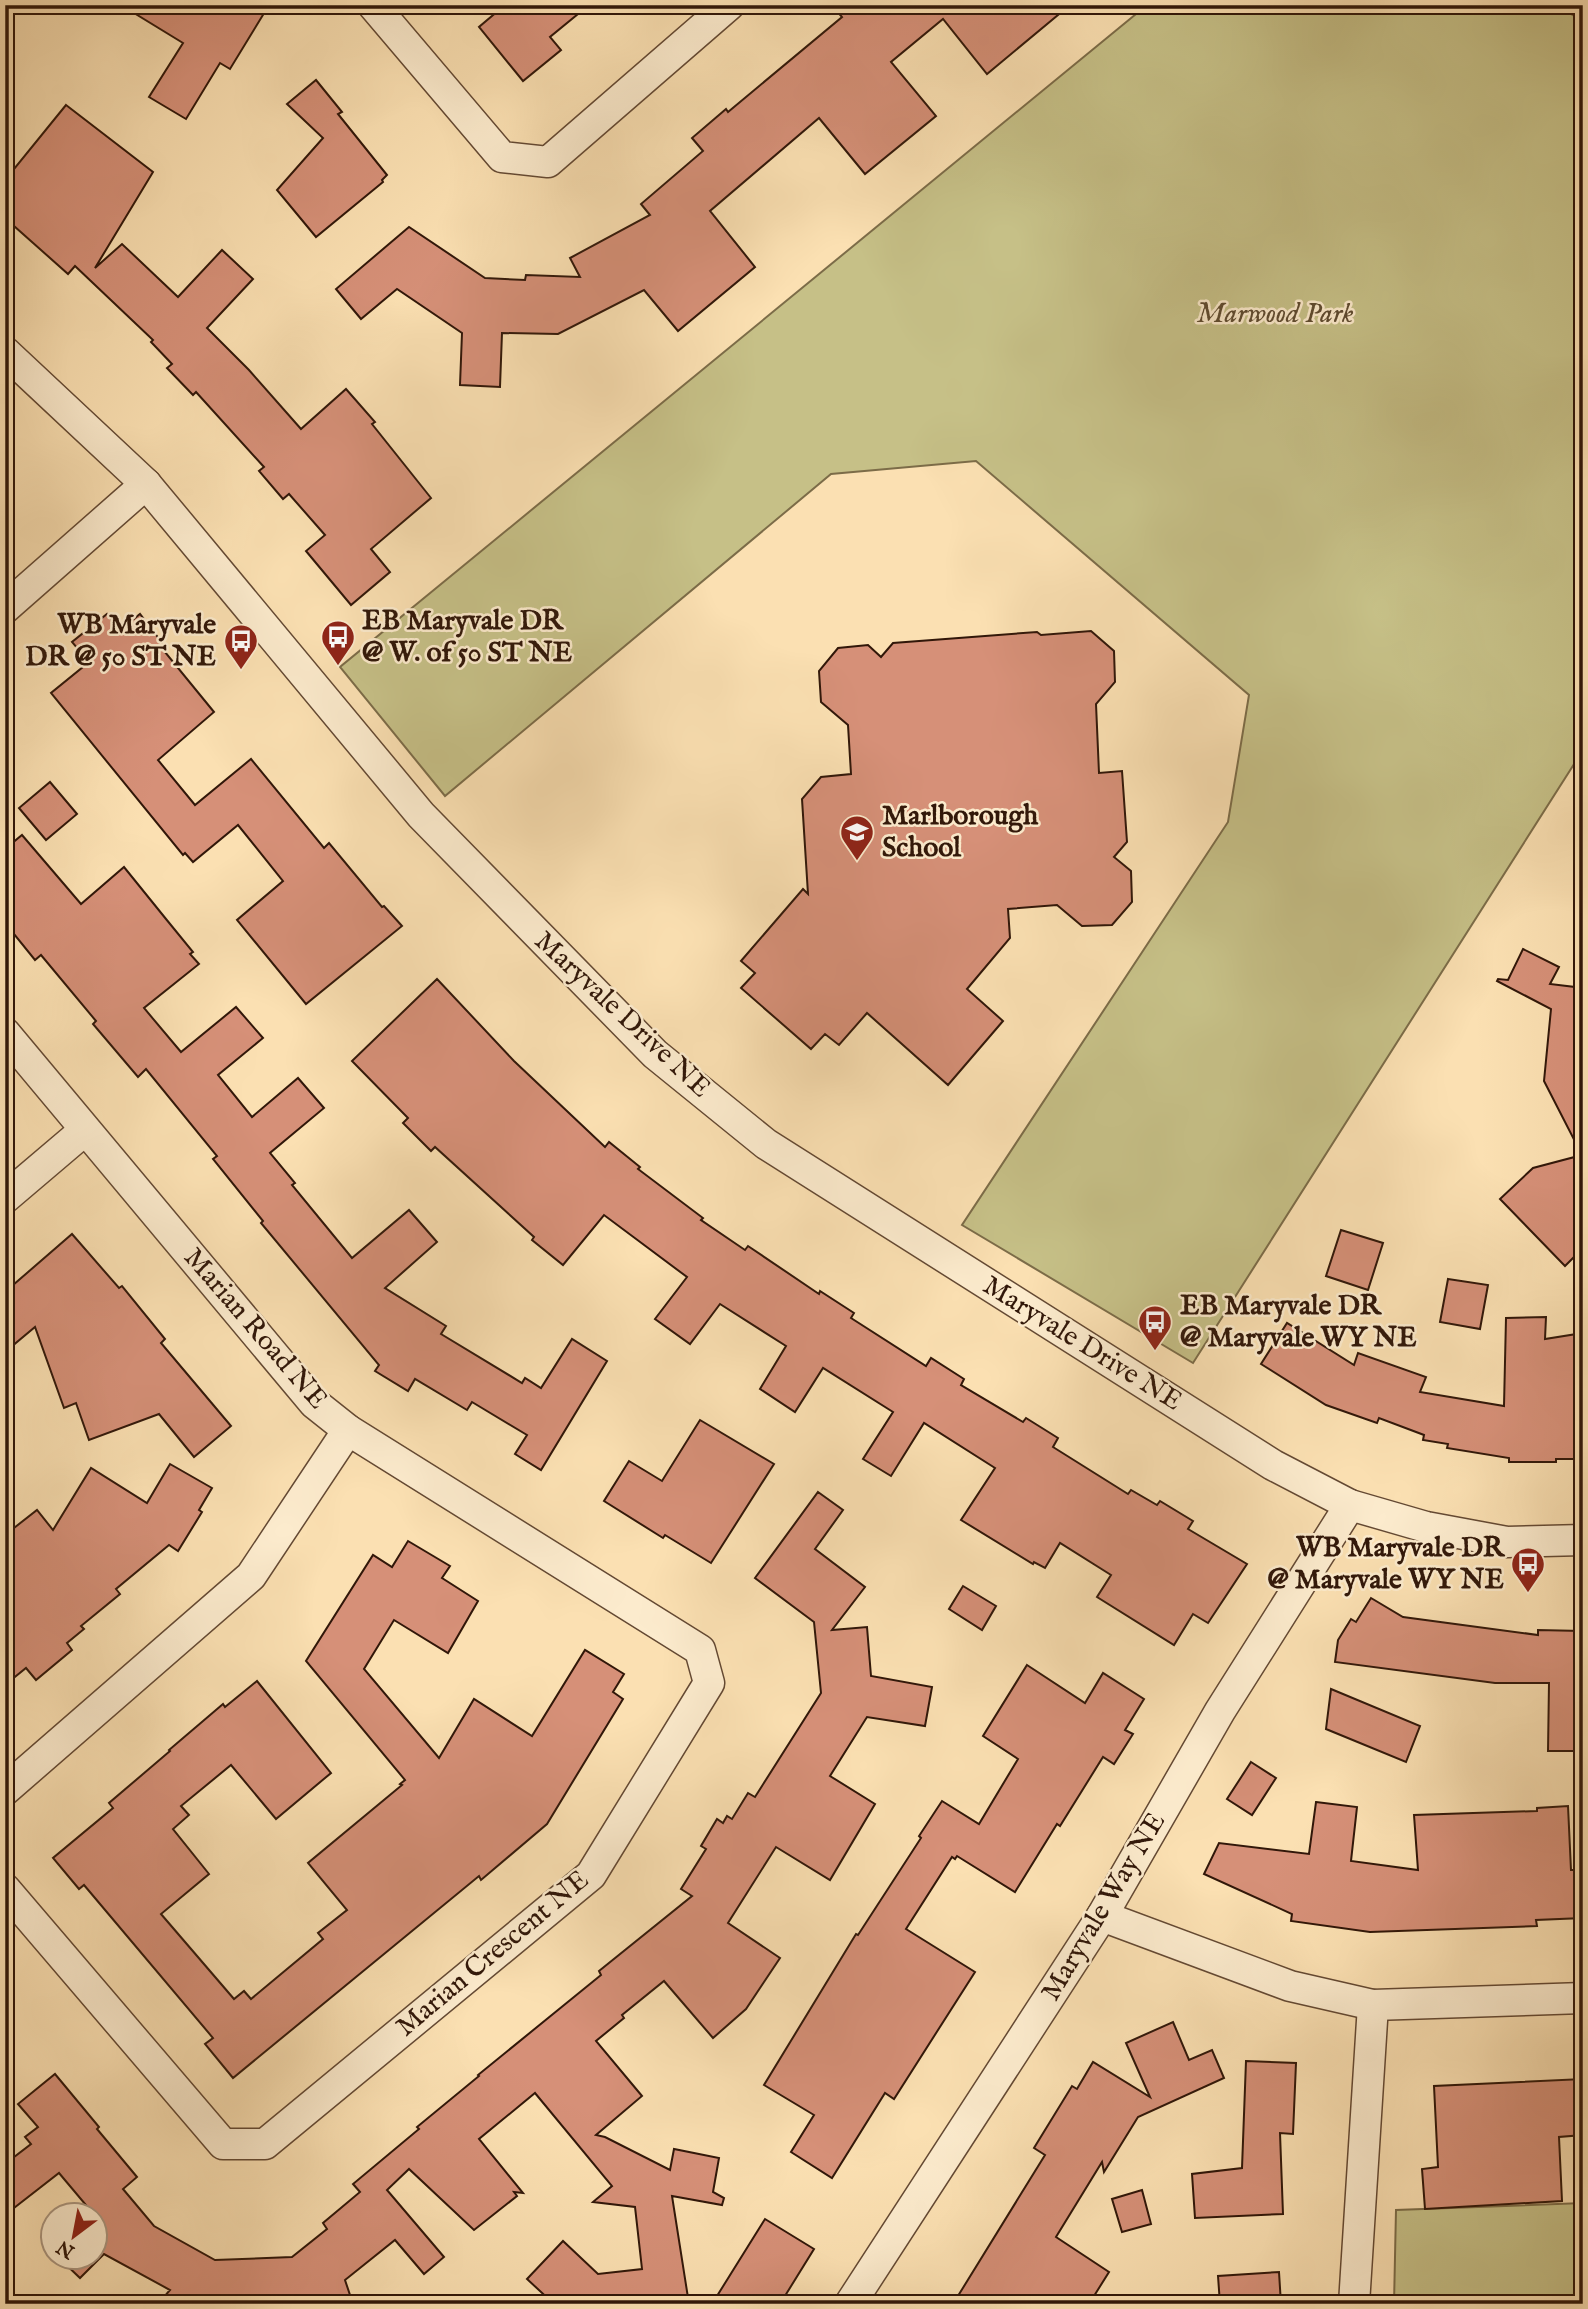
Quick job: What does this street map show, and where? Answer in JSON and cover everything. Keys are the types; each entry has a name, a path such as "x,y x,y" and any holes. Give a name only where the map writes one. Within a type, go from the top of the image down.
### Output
{"street":[{"path":"373,5 502,157 548,162 729,5"},
{"name":"Maryvale Drive NE","path":"5,352 146,484 421,815 655,1054 766,1144 1273,1465 1350,1505 1426,1527 1507,1542 1583,1540"},
{"path":"5,608 146,484"},
{"name":"Marian Road NE","path":"5,1033 314,1404 348,1430 251,1576 5,1790"},
{"path":"5,1198 85,1130"},
{"name":"Marian Crescent NE","path":"5,1889 223,2144 265,2144 591,1875 709,1683 700,1650 348,1430"},
{"name":"Maryvale Way NE","path":"850,2304 1102,1916 1220,1711 1350,1505"},
{"path":"1102,1916 1290,1986 1373,2005 1583,1998"},
{"path":"1354,2304 1373,2005"}],"green space":[{"name":"Marwood Park","path":"1147,5 1555,5 1583,21 1583,750 1193,1363 962,1225 1228,822 1249,695 976,461 831,474 445,796 340,667"},
{"path":"1583,2203 1583,2304 1394,2304 1396,2210"}],"building":[{"path":"121,5 269,5 230,69 220,63 186,119 149,97 183,43"},
{"path":"505,5 589,5 550,37 561,50 523,81 479,27"},
{"path":"832,5 1070,5 987,74 943,19 891,62 936,116 865,174 819,118 710,211 755,267 678,331 644,290 558,334 502,333 500,387 460,385 462,333 397,289 361,319 336,289 409,227 485,278 525,280 526,275 580,277 570,258 650,215 641,204 703,151 692,138 726,109 728,112 842,17"},
{"path":"316,80 342,112 338,114 387,175 383,182 316,237 277,190 323,138 287,104"},
{"path":"66,105 153,172 95,268 122,244 178,297 222,250 253,279 207,328 249,370 301,429 346,389 375,422 372,424 431,498 371,549 390,572 351,605 306,551 325,535 289,494 283,499 259,471 264,467 196,392 193,395 167,368 172,364 151,342 153,340 75,266 68,274 5,218 5,180"},
{"path":"107,614 120,630 140,614 163,644 160,646 214,712 158,760 195,805 251,759 324,848 329,843 382,907 384,906 402,926 306,1004 237,920 283,881 238,825 193,862 185,853 183,855 51,693 89,662 72,642"},
{"path":"1091,631 1114,651 1115,682 1096,704 1099,773 1122,771 1127,842 1114,857 1131,871 1132,902 1112,925 1082,926 1057,905 1008,909 1010,938 967,989 1003,1021 948,1085 867,1013 839,1045 825,1034 811,1049 741,988 755,973 741,961 803,889 808,894 802,799 821,777 851,774 848,725 821,702 819,671 838,648 868,645 881,657 893,643 1037,632 1041,635"},
{"path":"50,782 77,814 46,840 19,808"},
{"path":"22,835 81,904 124,867 193,952 190,954 199,964 144,1008 181,1052 236,1007 263,1038 218,1075 252,1117 298,1078 324,1108 270,1153 295,1183 292,1185 352,1258 409,1210 437,1242 385,1288 446,1326 441,1334 522,1383 525,1378 541,1388 572,1339 607,1361 541,1470 515,1454 527,1435 472,1402 467,1410 415,1379 408,1391 375,1371 379,1365 261,1223 263,1221 213,1159 217,1156 146,1069 138,1077 93,1024 96,1021 41,955 35,960 5,923 5,849"},
{"path":"1523,949 1559,967 1550,984 1583,988 1583,1248 1565,1266 1500,1199 1533,1168 1582,1155 1544,1081 1551,1009 1497,981 1508,980"},
{"path":"437,979 514,1061 605,1147 609,1142 640,1167 638,1169 703,1218 701,1220 745,1250 748,1246 819,1294 820,1291 854,1313 851,1318 926,1366 931,1358 964,1379 961,1385 1023,1422 1026,1418 1058,1438 1053,1447 1128,1494 1131,1490 1157,1505 1160,1501 1193,1521 1188,1529 1247,1564 1208,1623 1193,1614 1174,1645 1097,1597 1111,1575 1060,1543 1045,1568 1034,1562 1033,1564 961,1520 995,1468 924,1423 891,1476 863,1459 893,1412 823,1368 795,1412 760,1389 786,1346 720,1304 690,1344 655,1319 687,1277 604,1215 563,1265 532,1240 534,1237 435,1147 431,1151 403,1123 408,1118 352,1061"},
{"path":"1341,1230 1383,1243 1368,1290 1326,1276"},
{"path":"72,1234 119,1288 122,1286 165,1339 161,1343 231,1426 194,1457 159,1414 89,1440 76,1403 64,1408 35,1327 5,1352 5,1292"},
{"path":"1448,1279 1488,1285 1480,1329 1440,1322"},
{"path":"1546,1317 1545,1339 1583,1333 1583,1448 1580,1448 1580,1459 1509,1462 1509,1458 1447,1448 1448,1444 1423,1440 1424,1435 1379,1418 1377,1423 1326,1405 1261,1364 1287,1323 1354,1365 1358,1353 1426,1377 1420,1392 1504,1406 1506,1318"},
{"path":"700,1420 774,1464 711,1563 665,1535 663,1538 604,1501 629,1461 662,1481"},
{"path":"170,1464 212,1488 199,1510 202,1512 178,1551 169,1545 116,1589 120,1594 81,1626 84,1629 67,1643 72,1650 36,1680 26,1668 5,1685 5,1535 37,1510 53,1530 91,1468 147,1503"},
{"path":"818,1492 843,1510 815,1549 865,1587 832,1630 867,1627 871,1676 932,1687 925,1726 867,1717 830,1776 875,1804 830,1880 776,1847 728,1923 780,1958 746,2009 713,2038 664,1981 622,2015 624,2018 596,2041 642,2096 596,2135 670,2170 674,2149 719,2158 713,2192 724,2198 722,2205 672,2196 689,2304 554,2304 527,2279 563,2241 598,2274 642,2269 635,2207 593,2202 612,2186 535,2093 479,2139 523,2193 514,2192 517,2196 474,2230 409,2169 387,2190 444,2257 424,2274 395,2240 345,2280 353,2304 158,2304 170,2290 108,2256 108,2200 82,2200 59,2173 5,2215 5,2164 31,2144 25,2137 38,2127 18,2104 55,2074 137,2177 123,2189 154,2226 215,2260 292,2257 327,2229 323,2223 360,2192 353,2184 478,2075 601,1975 599,1971 692,1896 681,1889 706,1849 701,1846 717,1819 723,1823 727,1816 732,1819 748,1793 755,1797 821,1693 814,1622 755,1578"},
{"path":"408,1541 450,1566 442,1578 478,1601 448,1653 394,1620 364,1669 439,1758 474,1699 532,1736 585,1650 624,1674 613,1692 623,1699 547,1824 481,1880 479,1876 233,2078 205,2044 213,2038 84,1885 79,1889 53,1858 113,1808 109,1803 169,1750 223,1704 225,1707 257,1681 331,1773 276,1819 231,1765 181,1806 189,1815 173,1829 209,1874 161,1914 234,1999 244,1991 251,1999 323,1939 318,1933 347,1910 308,1863 405,1780 306,1661 373,1555 392,1567"},
{"path":"963,1586 996,1606 982,1630 949,1609"},
{"path":"1371,1598 1403,1617 1538,1635 1538,1630 1582,1631 1583,1751 1548,1751 1549,1683 1495,1683 1335,1662 1338,1640 1351,1619 1356,1622"},
{"path":"1027,1665 1085,1703 1103,1673 1144,1699 1125,1730 1133,1734 1114,1764 1103,1757 1015,1892 957,1856 955,1859 952,1857 906,1929 975,1972 894,2099 885,2093 832,2178 791,2152 814,2115 764,2085 856,1934 858,1935 921,1838 919,1836 942,1801 979,1824 1018,1759 983,1736"},
{"path":"1331,1689 1420,1726 1406,1762 1326,1729"},
{"path":"1251,1762 1276,1778 1252,1815 1227,1799"},
{"path":"1316,1802 1357,1807 1351,1861 1418,1870 1414,1815 1537,1811 1537,1808 1568,1806 1571,1870 1583,1870 1583,1918 1536,1920 1537,1926 1370,1932 1291,1921 1292,1914 1204,1874 1219,1843 1309,1854"},
{"path":"1173,2022 1189,2060 1212,2050 1224,2078 1138,2117 1104,2172 1102,2162 1056,2237 1109,2272 1089,2304 953,2304 1045,2155 1034,2148 1072,2086 1077,2089 1093,2062 1150,2097 1126,2043"},
{"path":"1246,2061 1296,2063 1293,2134 1280,2133 1283,2214 1195,2218 1192,2174 1242,2168"},
{"path":"1583,2079 1583,2135 1559,2137 1562,2201 1425,2209 1422,2169 1438,2167 1434,2086"},
{"path":"1142,2190 1151,2224 1122,2232 1112,2199"},
{"path":"765,2219 814,2249 780,2304 712,2304"},
{"path":"72,2270 88,2270 80,2278"},
{"path":"1279,2272 1281,2304 1220,2304 1218,2276"}],"place":[{"name":"EB Maryvale DR @ W. of 50 ST NE","path":"338,667"},
{"name":"WB Maryvale DR @ 50 ST NE","path":"241,671"},
{"name":"Marlborough School","path":"857,862"},
{"name":"EB Maryvale DR @ Maryvale WY NE","path":"1155,1352"},
{"name":"WB Maryvale DR @ Maryvale WY NE","path":"1528,1594"}]}
